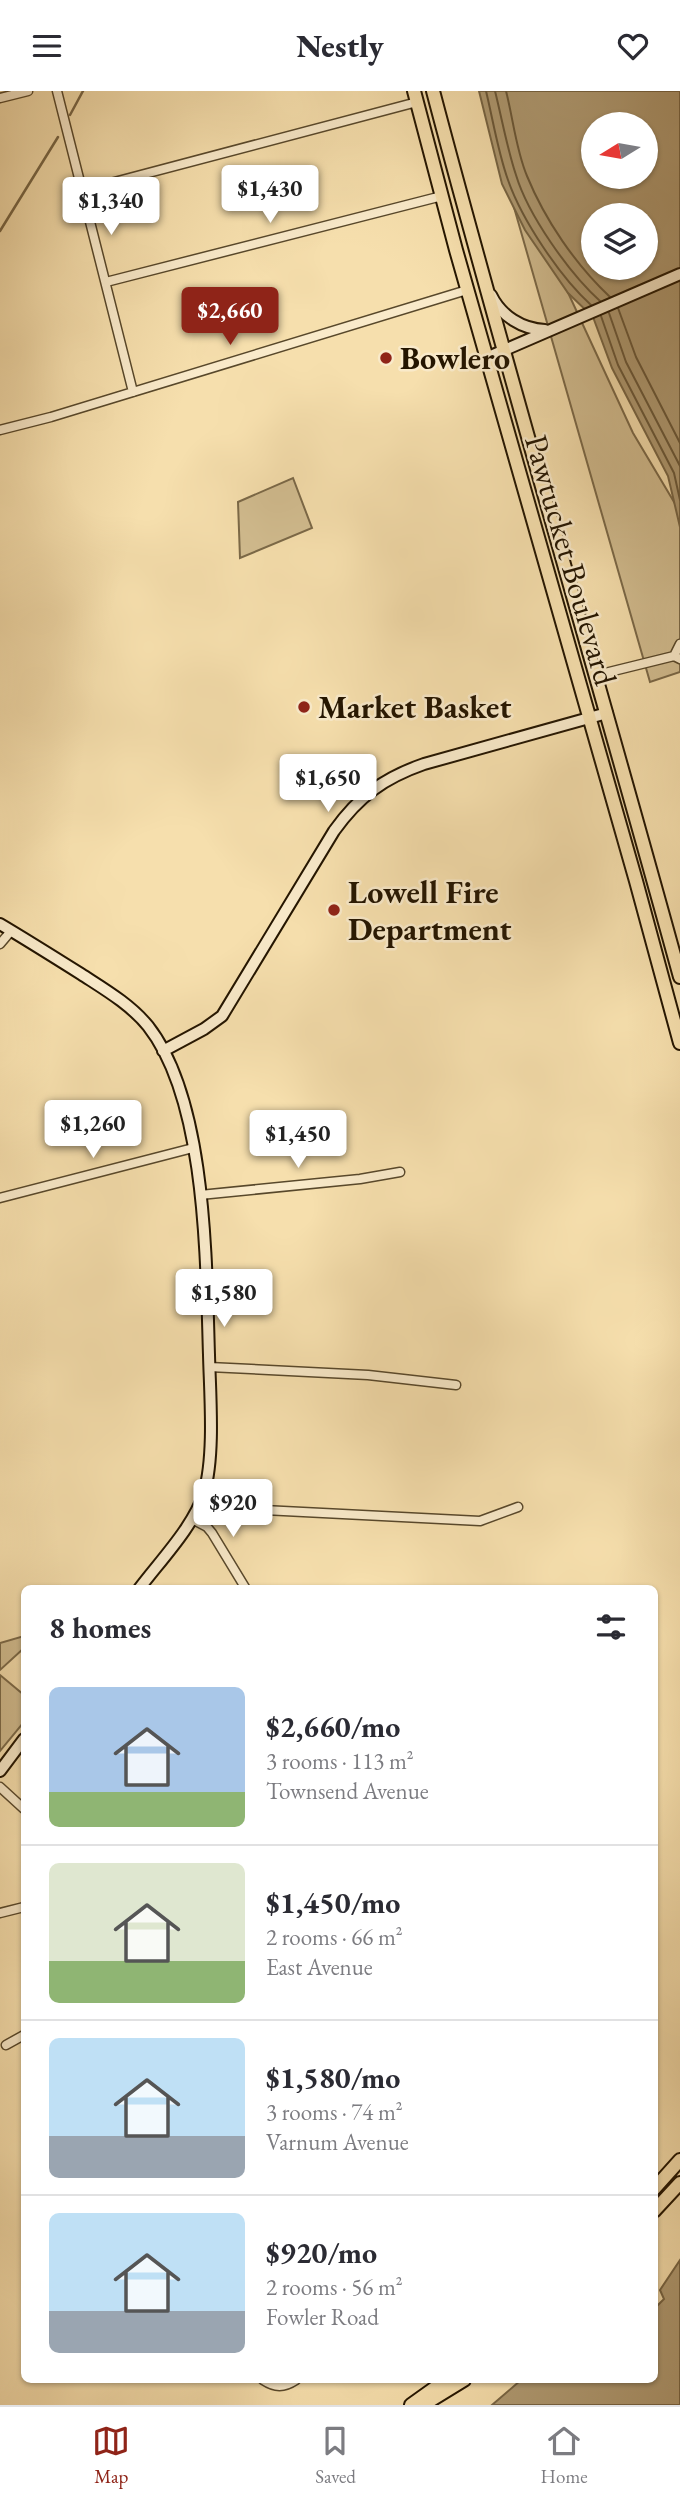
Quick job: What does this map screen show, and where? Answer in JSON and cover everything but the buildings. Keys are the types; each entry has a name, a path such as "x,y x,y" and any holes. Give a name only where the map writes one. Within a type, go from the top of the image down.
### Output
{"main road":[{"name":"Pawtucket Boulevard","path":"433,91 503,351 597,675 680,977"},
{"name":"Pawtucket Boulevard","path":"415,97 486,358 680,1042"},
{"path":"482,273 500,310 525,327 548,331"},
{"path":"486,358 680,274"},
{"path":"163,1051 222,1016 334,831 348,811 381,783 398,773 425,764 607,713"},
{"path":"0,924 127,1005 148,1026 163,1051 183,1100 200,1195 206,1257 208,1467 202,1499 192,1519 142,1585"},
{"path":"0,1771 21,1743"},
{"path":"658,2185 680,2160"},
{"path":"658,2207 680,2183"},
{"path":"411,2405 442,2383"},
{"path":"423,2405 459,2383"}],"street":[{"path":"0,98 28,91"},
{"path":"57,91 133,392"},
{"path":"84,190 415,97"},
{"path":"107,282 442,196"},
{"path":"0,430 51,417 467,290"},
{"path":"597,675 677,657 680,644"},
{"path":"0,944 11,931"},
{"path":"0,1198 193,1148"},
{"path":"200,1195 360,1179 400,1172"},
{"path":"209,1367 368,1375 456,1385"},
{"path":"202,1499 210,1505 224,1508 480,1521 518,1507"},
{"path":"192,1519 203,1524 212,1533 244,1585"},
{"path":"0,1787 21,1806"},
{"path":"0,1913 21,1908"},
{"path":"6,2046 21,2037"},
{"path":"268,2383 274,2387 292,2383"}],"shaded area":[{"path":"501,162 552,258 633,433 680,512 680,672 650,682"},
{"path":"293,478 312,528 240,558 238,502"},
{"path":"21,1637 21,1651 0,1670 0,1643"},
{"path":"0,1675 21,1692 21,1726 0,1751"}],"water":[{"path":"479,91 680,91 680,527 668,476 612,368 593,317 568,293 525,230 502,184"},
{"path":"680,2260 680,2405 492,2405 518,2383 658,2383 658,2305 664,2299 660,2290"}],"waterway":[{"path":"70,115 83,91"},
{"path":"0,231 58,137"}],"place":[{"name":"Bowlero","path":"386,358"},
{"name":"Market Basket","path":"304,707"},
{"name":"Lowell Fire Department","path":"334,910"}]}
